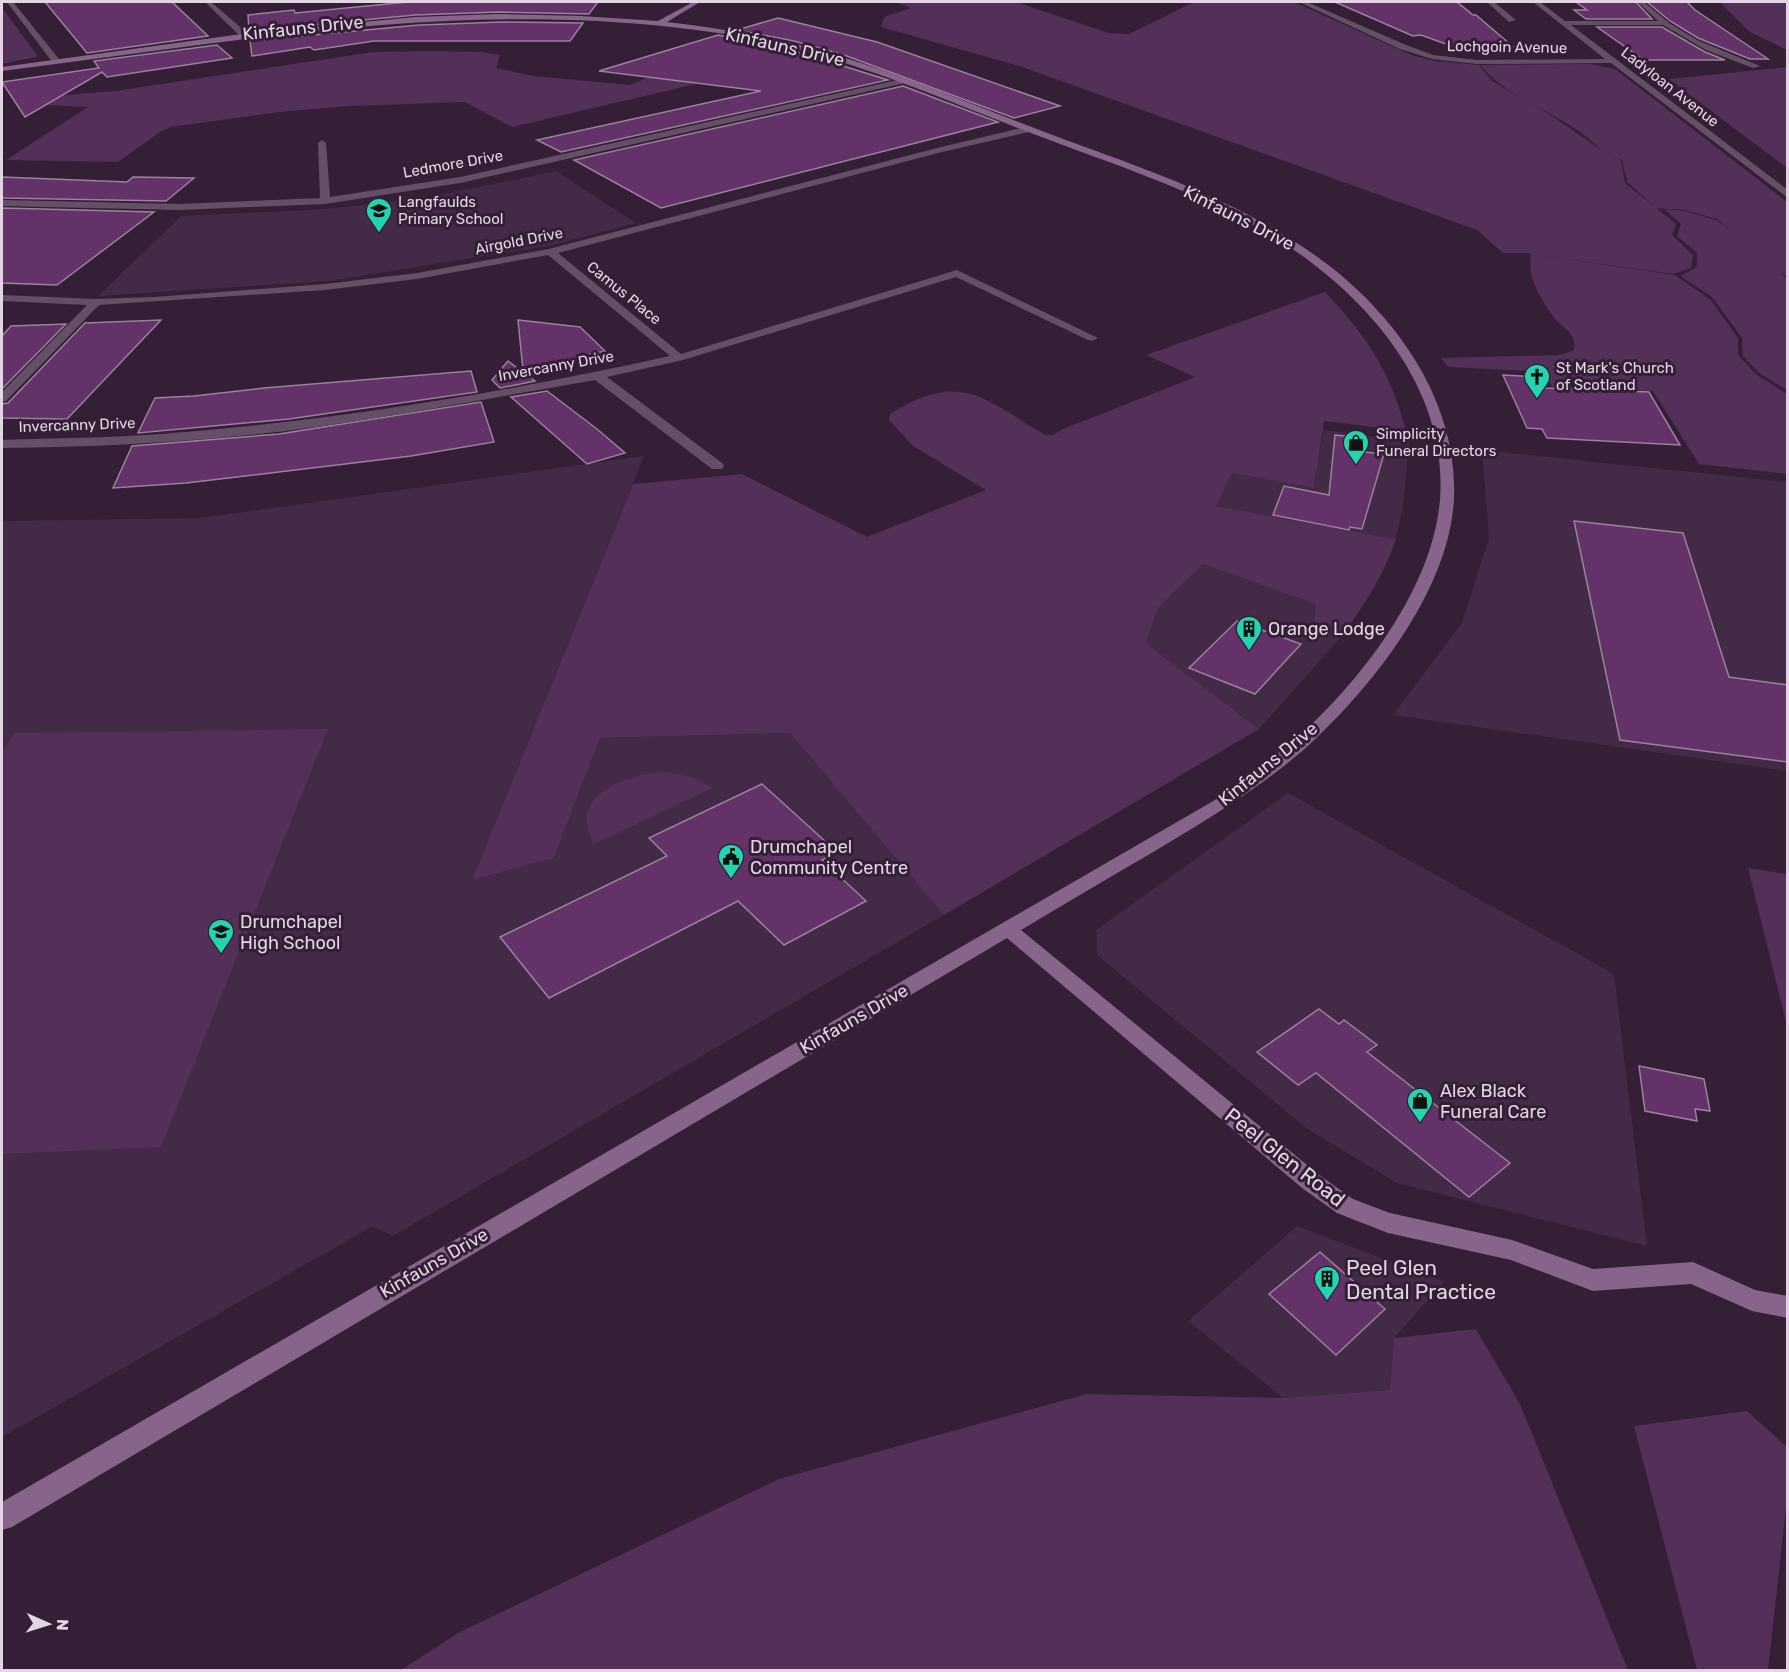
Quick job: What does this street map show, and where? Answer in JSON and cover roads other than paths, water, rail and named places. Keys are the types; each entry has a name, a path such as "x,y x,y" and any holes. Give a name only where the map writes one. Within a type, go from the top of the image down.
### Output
{"street":[{"path":"10,2 56,61"},
{"path":"208,2 243,34"},
{"path":"660,23 697,2"},
{"name":"Lochgoin Avenue","path":"1302,2 1403,47 1432,57 1477,62 1615,61"},
{"path":"1490,2 1512,15"},
{"name":"Ladyloan Avenue","path":"1536,2 1788,195"},
{"path":"1641,2 1663,23 1698,45 1756,66"},
{"name":"Kinfauns Drive","path":"2,69 243,34 355,22 455,16 530,16 660,23 785,43 822,53 902,81 1182,188 1257,224 1314,259 1371,309 1408,356 1430,399 1443,441 1447,498 1440,537 1415,603 1358,684 1302,742 1221,804 1088,879 1008,929 2,1517"},
{"path":"1564,23 1663,23"},
{"name":"Ledmore Drive","path":"2,203 180,207 325,201 460,180 902,81"},
{"name":"Airgold Drive","path":"2,298 96,302 155,300 325,287 417,276 550,252 940,150 1030,129"},
{"path":"322,143 325,201"},
{"name":"Camus Place","path":"550,252 679,358"},
{"name":"Invercanny Drive","path":"2,444 160,438 265,428 368,416 597,376 679,358 957,273 1092,338"},
{"path":"2,398 96,302"},
{"path":"597,376 717,466"},
{"name":"Peel Glen Road","path":"1008,929 1310,1182 1345,1206 1388,1223 1512,1250 1593,1280 1693,1273 1752,1300 1788,1307"}],"place":[{"name":"Langfaulds Primary School","path":"379,234"},
{"name":"St Mark's Church of Scotland","path":"1537,400"},
{"name":"Simplicity Funeral Directors","path":"1356,466"},
{"name":"Orange Lodge","path":"1249,652"},
{"name":"Drumchapel Community Centre","path":"731,880"},
{"name":"Drumchapel High School","path":"221,955"},
{"name":"Alex Black Funeral Care","path":"1420,1124"},
{"name":"Peel Glen Dental Practice","path":"1327,1302"}]}
